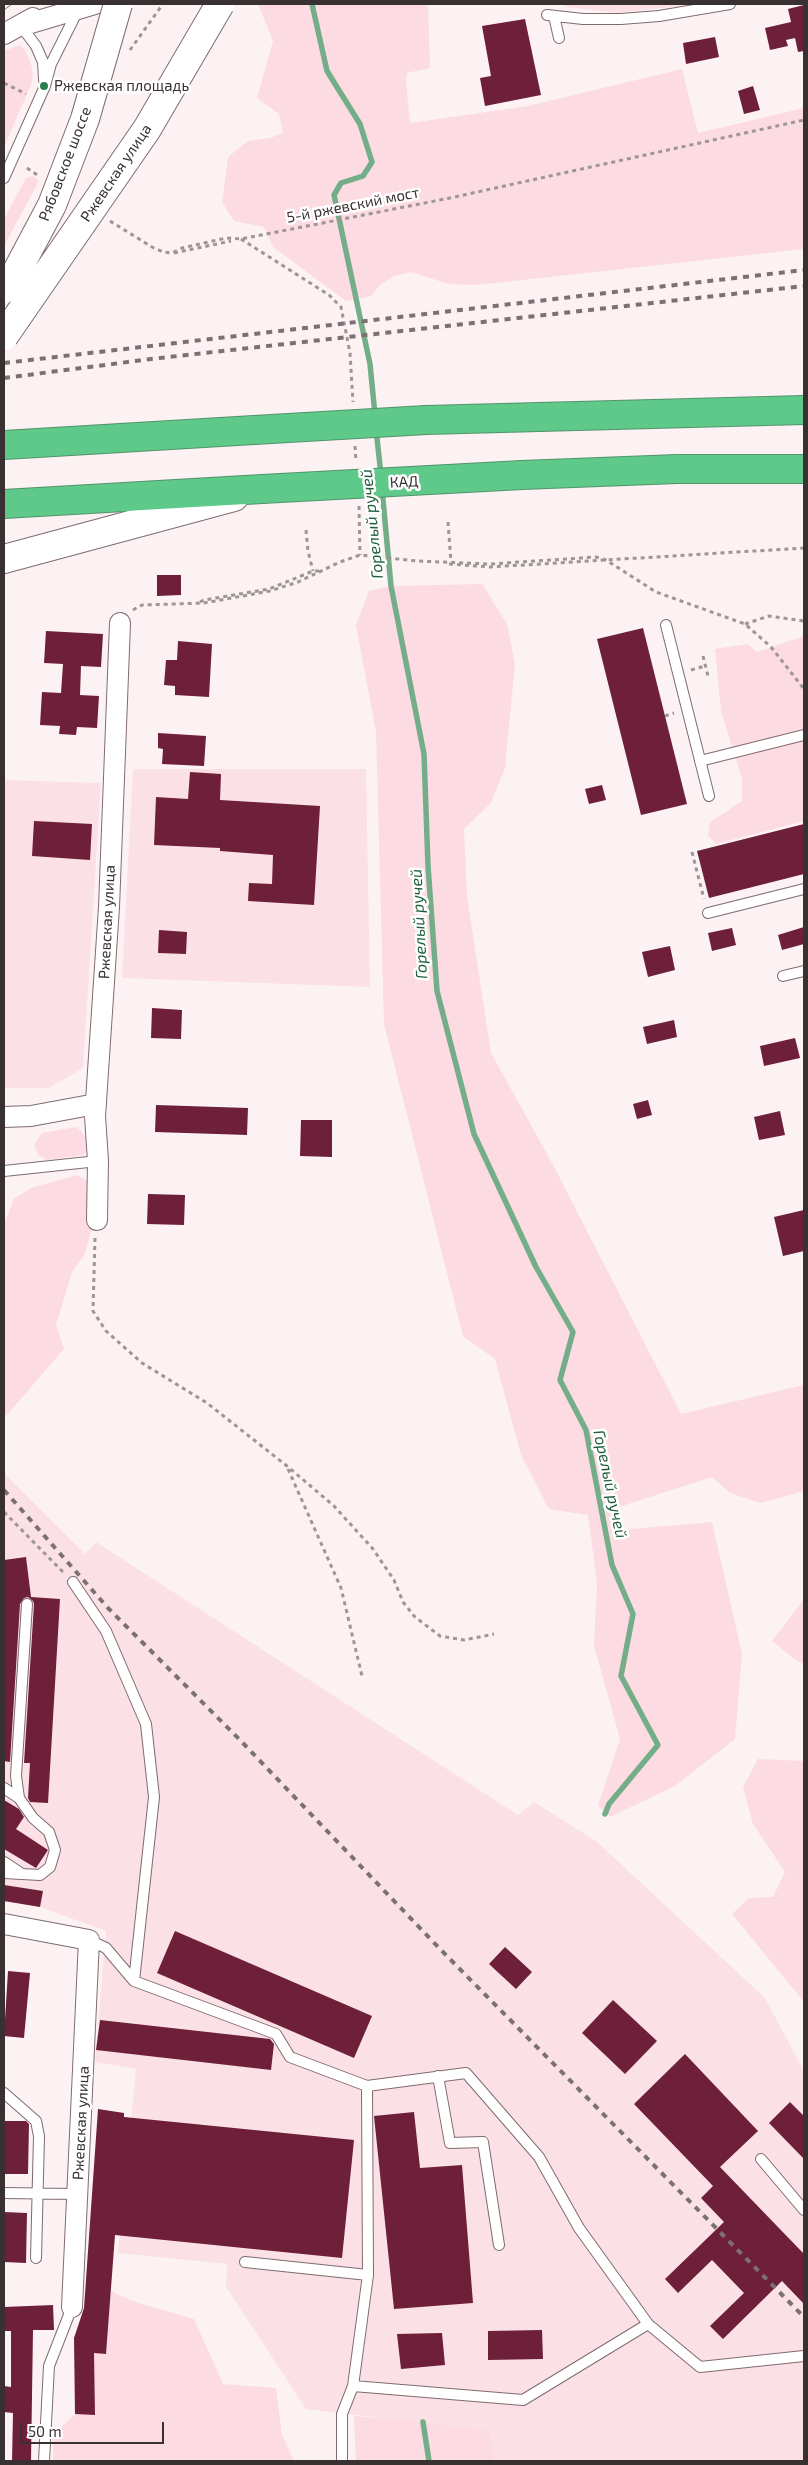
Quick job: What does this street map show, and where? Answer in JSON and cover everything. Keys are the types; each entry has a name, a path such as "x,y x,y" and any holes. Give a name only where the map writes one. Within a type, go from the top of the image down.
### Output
{"highway":[{"path":"4,445 426,420 804,410"},
{"name":"КАД","path":"4,504 522,475 659,470 804,469"}],"main road":[{"name":"Рябовское шоссе","path":"4,289 17,271 52,205 85,118 118,4"},
{"name":"Ржевская улица","path":"4,336 147,129 220,4"},
{"path":"4,559 262,489"}],"street":[{"path":"12,30 56,4"},
{"path":"12,30 87,6"},
{"name":"Ржевская улица","path":"96,1220 98,1161 96,1104 109,907 120,623"},
{"path":"4,1117 31,1116 96,1104"},
{"path":"4,1924 89,1940"},
{"name":"Ржевская улица","path":"72,2307 89,1940"}],"lane":[{"path":"559,38 550,15 583,19 621,19 659,16 730,4"},
{"path":"4,178 45,86 52,64 87,6"},
{"path":"12,30 36,46 42,62 45,86"},
{"path":"666,625 709,796"},
{"path":"700,761 804,735"},
{"path":"708,913 804,889"},
{"path":"783,976 804,971"},
{"path":"4,1171 98,1161"},
{"path":"73,1582 106,1631 146,1724 154,1797 134,1980"},
{"path":"19,1798 16,1776 27,1604"},
{"path":"4,1788 19,1798 33,1818 49,1832 55,1850 50,1867 40,1875 25,1876 4,1873"},
{"path":"4,1862 25,1876"},
{"path":"89,1940 106,1948 134,1980 276,2034 290,2057 367,2086 466,2073 539,2157 579,2228 648,2324 700,2367 804,2356"},
{"path":"438,2076 450,2143 483,2142 499,2245"},
{"path":"342,2461 342,2414 353,2386 368,2275 367,2086"},
{"path":"4,2093 36,2121 39,2136 36,2258"},
{"path":"761,2159 804,2210"},
{"path":"4,2193 78,2194"},
{"path":"245,2262 368,2275"},
{"path":"44,2461 49,2366 72,2307"},
{"path":"353,2386 523,2400 648,2324"}],"path":[{"path":"4,83 27,94"},
{"name":"5-й ржевский мост","path":"231,240 241,240 430,201 804,120"},
{"path":"182,248 226,238 231,240"},
{"path":"172,253 231,240"},
{"path":"241,240 329,295 341,307 350,353 353,410"},
{"path":"355,439 357,467"},
{"path":"359,505 360,555"},
{"path":"448,522 451,562"},
{"path":"306,530 308,551 313,571"},
{"path":"120,623 133,609 142,605 199,603 281,589 360,555 490,567 804,548"},
{"path":"434,562 490,564 596,557 606,560 656,592 745,624 771,647 804,689"},
{"path":"199,603 204,600 269,589 313,571 319,572"},
{"path":"745,624 769,616 804,622"},
{"path":"703,656 708,676"},
{"path":"692,669 705,666"},
{"path":"692,852 708,913"},
{"path":"96,1220 92,1289 93,1311 106,1331 142,1363 207,1403 334,1506 373,1549 394,1580 403,1602 415,1617 440,1636 464,1640 494,1634"},
{"path":"287,1466 341,1588 362,1676"},
{"path":"4,1512 73,1582"}],"shaded area":[{"path":"258,4 428,4 430,68 407,73 406,82 410,123 528,106 682,69 698,133 804,108 804,249 476,285 449,284 411,272 394,276 380,285 371,296 346,301 273,247 264,227 234,221 222,202 228,157 248,141 270,138 283,133 279,114 257,98 273,41"},
{"path":"563,4 696,4 619,13 566,7"},
{"path":"20,45 25,50 33,75 31,85 4,147 4,51"},
{"path":"33,176 39,181 4,246 4,219 26,178"},
{"path":"482,584 507,624 515,664 505,768 491,803 464,829 467,896 491,1053 552,1163 681,1414 804,1385 804,1491 760,1503 730,1493 712,1477 619,1507 620,1530 712,1522 742,1654 735,1739 675,1786 610,1817 598,1806 620,1739 594,1646 597,1583 588,1515 549,1509 521,1455 495,1359 463,1336 384,1024 376,732 356,625 369,591 391,586"},
{"path":"804,636 804,821 716,844 708,835 710,822 742,801 742,779 721,711 715,649 748,644 757,652"},
{"path":"133,769 366,769 370,987 122,978"},
{"path":"4,780 101,783 83,1068 49,1088 4,1088"},
{"path":"77,1127 86,1137 88,1150 83,1155 47,1160 39,1156 34,1145 42,1133"},
{"path":"77,1175 89,1182 92,1228 84,1256 72,1272 56,1325 64,1349 4,1416 4,1225 14,1199 31,1188"},
{"path":"4,1473 85,1554 96,1542 518,1815 534,1802 596,1841 765,1998 804,2071 804,2461 494,2461 491,2431 306,2409 226,2287 227,2264 118,2253 136,2069 95,2062 106,1931 40,1907 4,1901"},
{"path":"804,1599 804,1664 794,1659 772,1641"},
{"path":"758,1759 804,1761 804,2002 732,1914 749,1898 773,1897 785,1872 753,1824 743,1787"},
{"path":"111,2290 138,2303 194,2319 223,2384 276,2388 282,2435 294,2461 53,2461 54,2434 75,2414 94,2415 94,2353 105,2354"},
{"path":"354,2416 423,2422 491,2431 494,2461 356,2461"}],"building":[{"path":"804,5 804,51 798,52 795,38 786,40 788,46 770,50 765,28 791,22 788,9"},
{"path":"525,19 541,95 485,106 480,78 491,76 482,26"},
{"path":"715,37 719,57 686,64 683,43"},
{"path":"753,86 760,110 744,114 738,91"},
{"path":"157,575 181,575 181,595 157,596"},
{"path":"643,628 687,804 641,815 597,639"},
{"path":"46,631 103,634 101,667 81,666 80,695 99,696 97,728 77,727 76,735 59,734 60,726 40,725 42,692 61,693 63,664 44,663"},
{"path":"178,641 212,644 209,697 175,695 175,686 164,685 166,660 177,660"},
{"path":"158,733 206,736 204,766 162,764 163,749 158,748"},
{"path":"190,772 221,774 220,800 320,806 314,905 248,901 249,883 272,884 273,855 220,851 220,848 154,845 156,797 188,799"},
{"path":"602,785 606,800 589,804 585,789"},
{"path":"34,821 92,824 90,860 32,856"},
{"path":"804,824 804,874 709,898 697,851"},
{"path":"804,927 804,944 782,950 778,935"},
{"path":"732,928 736,945 712,951 708,933"},
{"path":"159,930 187,932 186,954 158,953"},
{"path":"670,946 675,970 648,977 642,952"},
{"path":"152,1008 182,1010 181,1039 151,1038"},
{"path":"674,1020 677,1037 647,1044 643,1027"},
{"path":"795,1038 800,1058 764,1066 760,1046"},
{"path":"648,1100 652,1115 637,1119 633,1104"},
{"path":"156,1105 248,1108 247,1135 155,1132"},
{"path":"780,1111 785,1135 759,1140 754,1117"},
{"path":"301,1120 332,1120 332,1157 300,1156"},
{"path":"148,1194 185,1195 184,1225 147,1224"},
{"path":"804,1210 804,1251 783,1256 774,1217"},
{"path":"26,1557 31,1597 60,1599 48,1803 30,1802 28,1798 30,1763 24,1763 34,1604 28,1597 24,1598 20,1604 10,1762 4,1761 4,1560"},
{"path":"4,1800 19,1809 24,1817 16,1829 48,1850 36,1868 4,1849"},
{"path":"4,1885 43,1891 40,1907 4,1901"},
{"path":"175,1931 372,2016 354,2058 157,1973"},
{"path":"505,1947 532,1972 516,1989 489,1964"},
{"path":"8,1971 30,1973 24,2038 4,2036"},
{"path":"613,2000 657,2041 625,2074 582,2033"},
{"path":"100,2020 270,2039 274,2044 271,2070 96,2050"},
{"path":"685,2054 758,2131 720,2167 804,2254 804,2304 782,2281 723,2339 710,2326 744,2293 712,2260 678,2293 665,2279 724,2222 701,2198 713,2186 634,2104"},
{"path":"790,2102 804,2116 804,2159 769,2123"},
{"path":"98,2109 124,2113 124,2117 354,2140 342,2258 115,2235 106,2354 94,2353 95,2415 75,2414 74,2338 84,2308"},
{"path":"414,2112 420,2168 462,2165 473,2303 394,2309 374,2116"},
{"path":"4,2121 26,2121 29,2124 28,2174 4,2174"},
{"path":"4,2212 27,2213 26,2263 4,2262"},
{"path":"53,2305 54,2330 33,2330 31,2461 12,2461 13,2413 4,2412 4,2386 11,2387 11,2331 4,2331 4,2307"},
{"path":"542,2330 543,2359 488,2360 488,2331"},
{"path":"442,2333 445,2365 401,2369 397,2334"}],"waterway":[{"name":"Горелый ручей","path":"312,4 327,71 360,124 372,162 363,176 341,183 334,195 370,364 375,415"},
{"name":"Горелый ручей","path":"376,429 381,475"},
{"name":"Горелый ручей","path":"382,489 391,586 424,754 428,866 437,991 474,1134 536,1267 573,1332 560,1380 586,1430 612,1565 633,1614 621,1676 658,1745 609,1804 605,1814"},
{"name":"Горелый ручей","path":"423,2422 429,2461"}],"tram line":[{"path":"4,10 12,4"}],"railway":[{"path":"4,363 804,270"},
{"path":"4,378 151,359 804,286"},
{"path":"4,1490 108,1608 240,1740 441,1950 804,2317"}],"place":[{"name":"Ржевская площадь","path":"44,86"}]}
